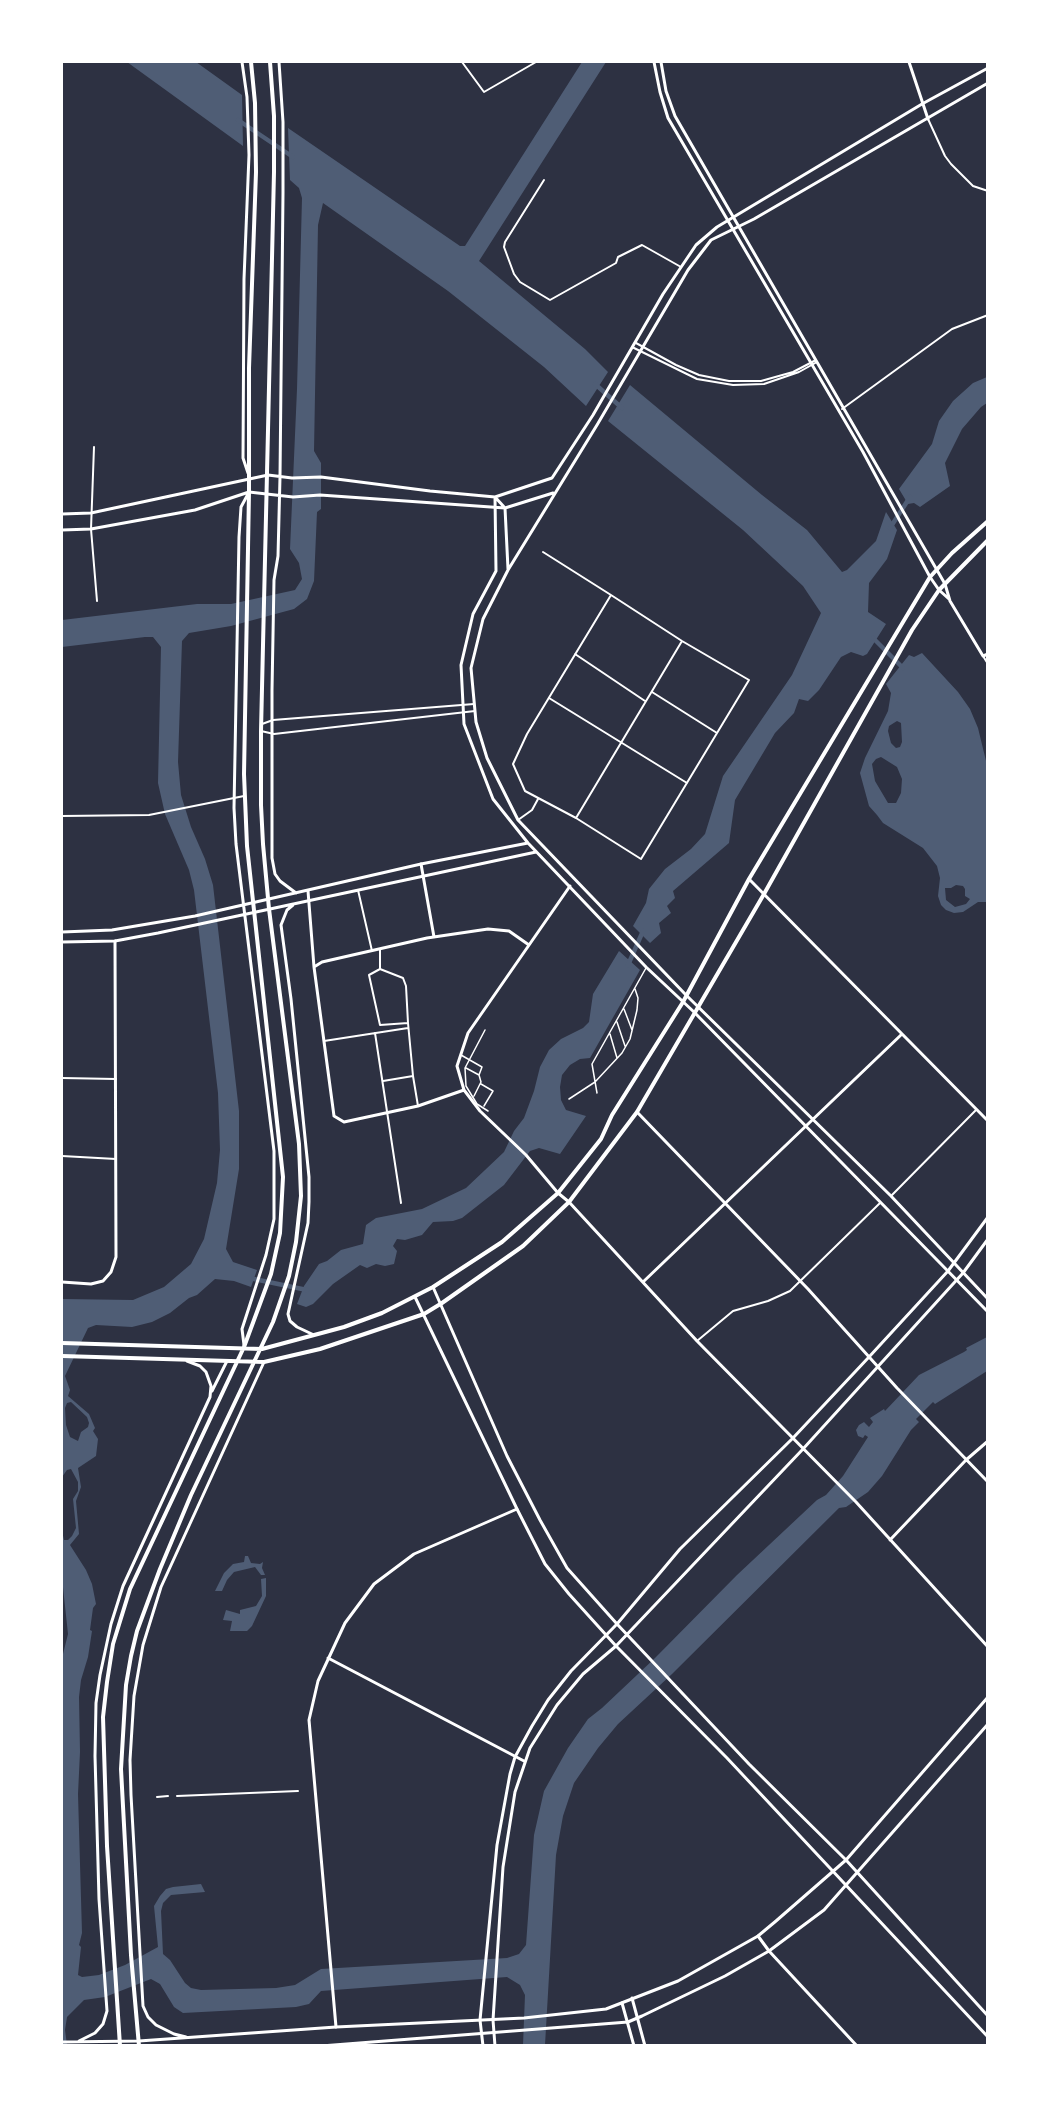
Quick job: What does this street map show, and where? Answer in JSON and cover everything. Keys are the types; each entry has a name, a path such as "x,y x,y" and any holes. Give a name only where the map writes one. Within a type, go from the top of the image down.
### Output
{"main road":[{"path":"242,62 247,98 249,154 244,279 243,458 249,478"},
{"path":"119,2044 106,1846 104,1717 114,1644 130,1589 244,1347 272,1274 280,1233 283,1176 252,903 244,796 249,368 256,172 252,62"},
{"path":"139,2044 131,1955 121,1769 124,1705 131,1656 137,1631 160,1569 191,1495 256,1362 280,1304 289,1276 299,1217 301,1173 263,844 261,724 274,172 274,117 270,62"},
{"path":"279,62 283,122 283,178 280,477 278,556 273,622 272,858 280,881 296,893"},
{"path":"654,62 668,118 839,411 930,576 950,601"},
{"path":"661,62 666,91 675,116 936,568 945,584 950,601 982,656 987,654"},
{"path":"909,62 928,119"},
{"path":"62,514 91,513 267,475 292,478 321,477 495,497 552,477 696,245 717,227 987,68"},
{"path":"987,83 739,227 711,240 688,270 508,570 483,619 471,668 476,722 487,758 518,820 686,996 698,1005 891,1196 987,1299"},
{"path":"244,1347 242,1329 255,1293 274,1219 273,1151 236,844 234,797 241,507 249,492"},
{"path":"62,530 91,529 195,510 249,492 293,497 320,495 505,508 554,493"},
{"path":"495,497 496,571 473,614 460,665 464,724 493,800 536,852 646,967 694,1012 987,1312"},
{"path":"495,497 505,508 508,570"},
{"path":"62,1343 262,1348 315,1335 382,1313 433,1287 502,1242 558,1193 601,1139 612,1114 683,1002 749,879 930,576 987,521"},
{"path":"62,1356 264,1362 320,1349 424,1314 523,1246 569,1202 637,1112 764,894 912,630 939,590 987,540"},
{"path":"62,932 112,930 195,916 422,864 528,843"},
{"path":"62,942 116,940 196,925 536,852"},
{"path":"422,864 434,937"},
{"path":"749,879 987,1121"},
{"path":"570,886 468,1033 456,1066 464,1090 480,1111 526,1155 558,1193 569,1202 697,1341 856,1502 987,1647"},
{"path":"308,891 314,967 334,1116 344,1122 418,1106 464,1090"},
{"path":"294,903 287,910 281,925 292,1010 309,1194 308,1223 288,1314 290,1321 297,1327 315,1335"},
{"path":"314,967 322,962 434,937 488,929 509,931 529,945"},
{"path":"62,1282 91,1284 103,1281 111,1272 116,1257 116,940"},
{"path":"643,1282 902,1034"},
{"path":"637,1112 801,1281 897,1388 987,1482"},
{"path":"483,2046 480,2020 493,1874 506,1792 515,1757 548,1700 680,1549 793,1438 948,1271 987,1217"},
{"path":"495,2046 493,2020 503,1867 515,1792 530,1748 557,1705 583,1674 616,1646 803,1449 963,1273 987,1239"},
{"path":"433,1287 442,1303 507,1456 567,1568 616,1624 749,1764 846,1860 987,2016"},
{"path":"415,1297 545,1564 605,1635 658,1691 727,1758 987,2037"},
{"path":"183,1359 200,1366 206,1372 210,1379 212,1392"},
{"path":"78,2042 95,2033 103,2024 107,2012 99,1899 94,1756 96,1703 111,1624 123,1586 227,1361"},
{"path":"190,2038 166,2031 147,2017 143,2006 130,1760 134,1696 138,1670 161,1587 264,1362"},
{"path":"890,1540 987,1441"},
{"path":"336,2027 309,1720 318,1681 345,1623 374,1584 414,1554 517,1509"},
{"path":"328,1658 524,1761"},
{"path":"62,2042 139,2044 336,2027 524,2018 606,2009 678,1981 758,1936 846,1860 987,1697"},
{"path":"321,2046 628,2022 725,1976 769,1951 824,1910 987,1724"},
{"path":"758,1936 769,1951 857,2046"},
{"path":"632,1998 645,2046"},
{"path":"622,2003 634,2046"}],"street":[{"path":"462,62 484,92 534,62"},
{"path":"928,119 951,165 973,186 987,191"},
{"path":"544,180 505,242 504,248 514,274 520,282 550,300 616,263 618,257 642,245 681,267"},
{"path":"839,411 952,329 987,315"},
{"path":"635,343 699,375 729,381 761,381 811,364"},
{"path":"632,347 698,379 732,385 764,384 799,372 816,361"},
{"path":"94,447 91,529 97,601"},
{"path":"543,552 682,641 749,680 641,859 576,818 525,791 513,764 527,734 611,596"},
{"path":"576,818 682,641"},
{"path":"575,654 646,701"},
{"path":"982,656 987,664"},
{"path":"651,692 717,733"},
{"path":"549,698 687,783"},
{"path":"261,724 273,720 474,704"},
{"path":"261,731 274,734 475,711"},
{"path":"62,816 149,815 244,796"},
{"path":"518,820 532,810 538,798"},
{"path":"358,890 372,951"},
{"path":"380,949 380,969"},
{"path":"597,1093 592,1064 646,967"},
{"path":"408,1023 380,1025 369,975 380,969 404,978 418,1106"},
{"path":"569,1099 594,1082 618,1059 632,1031 638,998 635,988"},
{"path":"624,1008 632,1031"},
{"path":"616,1021 625,1047"},
{"path":"324,1041 408,1028"},
{"path":"485,1030 465,1068 466,1086 474,1098 488,1111"},
{"path":"375,1033 401,1203"},
{"path":"610,1033 618,1059"},
{"path":"460,1054 482,1067 478,1075 480,1084 474,1098"},
{"path":"465,1068 478,1075"},
{"path":"383,1081 413,1076"},
{"path":"62,1078 116,1079"},
{"path":"480,1084 493,1091 483,1108"},
{"path":"891,1196 976,1110"},
{"path":"62,1156 116,1159"},
{"path":"697,1341 732,1311 780,1297 801,1281 880,1203"},
{"path":"177,1796 298,1791"},
{"path":"157,1797 168,1796"}],"water":[{"path":"127,62 196,62 242,95 243,146"},
{"path":"582,62 606,62 479,261 585,349 608,372 586,406 544,367 448,291 323,203 318,225 314,451 321,463 321,509 317,512 314,581 307,599 294,609 231,626 189,633 182,641 178,762 181,795 213,885 239,1111 239,1169 226,1249 233,1262 257,1270 251,1287 234,1281 215,1279 197,1295 152,1322 132,1327 96,1325 88,1328 65,1376 70,1390 68,1396 89,1414 95,1428 93,1431 98,1439 96,1456 78,1468 81,1487 76,1501 79,1534 70,1545 86,1570 92,1584 96,1604 93,1608 88,1657 79,1697 78,1794 82,1933 79,1945 81,1947 78,1975 82,1977 99,1975 125,1965 158,1947 154,1906 160,1896 166,1889 201,1884 205,1892 171,1895 163,1903 161,1911 163,1954 191,1988 201,1990 276,1988 295,1985 321,1969 507,1958 519,1954 526,1945 534,1835 544,1791 568,1748 588,1719 655,1658 737,1575 817,1500 826,1495 843,1476 868,1437 858,1436 856,1430 859,1425 864,1422 869,1427 873,1422 870,1418 884,1409 885,1411 919,1375 964,1352 966,1348 987,1337 987,1371 935,1404 933,1402 916,1419 919,1422 911,1430 882,1476 868,1492 846,1507 839,1508 672,1674 618,1724 574,1783 563,1816 556,1855 545,2045 523,2045 525,1995 520,1985 507,1977 321,1991 309,2004 296,2007 183,2013 174,2007 160,1984 151,1979 105,1997 84,2000 67,2017 65,2030 67,2045 62,2045 62,1658 68,1634 62,1578 62,1531 64,1540 68,1540 76,1528 73,1499 78,1491 78,1482 71,1469 67,1470 62,1477 62,1299 133,1300 164,1287 191,1264 204,1239 217,1183 220,1150 218,1093 194,890 189,870 165,814 158,783 161,647 153,637 145,637 62,647 62,620 197,604 231,604 295,590 302,579 299,563 290,549 302,198 299,188 290,180 288,128 460,246 465,246","holes":["71,1402 87,1417 88,1427 81,1432 78,1441 70,1437 66,1425 67,1403"]},
{"path":"987,377 987,403 962,429 945,463 950,486 920,507 914,503 908,504 899,489 932,444 939,421 953,401 973,383"},
{"path":"630,385 807,530 842,572 847,570 876,541 886,512 897,530 887,559 869,583 868,612 886,624 867,654 863,656 851,652 841,657 819,690 808,701 799,699 794,713 775,733 735,800 729,843 673,891 675,898 667,906 671,913 659,923 661,933 650,943 633,926 646,903 649,889 665,869 691,849 705,834 723,776 792,675 821,613 803,586 743,530 608,421"},
{"path":"922,653 958,692 970,709 978,728 987,765 987,902 978,902 963,912 954,913 941,905 938,896 940,878 937,866 923,848 883,823 869,806 860,773 888,711 891,693 886,684 909,655 914,657","holes":["897,721 901,723 902,742 900,747 896,748 891,743 888,731 889,726","881,757 897,767 902,779 901,793 896,803 888,803 875,781 872,764","956,885 963,886 965,896 970,899 966,904 955,907 946,900 945,888"]},
{"path":"619,951 640,970 590,1058 580,1059 570,1065 562,1075 561,1100 566,1110 586,1116 560,1154 539,1148 530,1151 504,1185 462,1218 433,1222 422,1235 405,1240 397,1239 393,1246 397,1251 394,1264 385,1266 376,1264 367,1268 360,1265 333,1284 313,1304 306,1307 297,1304 304,1286 319,1264 341,1250 363,1244 366,1225 376,1218 422,1209 466,1188 504,1152 514,1131 524,1118 540,1067 549,1050 561,1039 583,1028 589,1022 593,994"},
{"path":"245,1556 248,1556 251,1563 263,1562 262,1568 265,1575 261,1575 255,1567 234,1572 222,1591 215,1591 224,1573 233,1564 244,1562"},
{"path":"266,1578 266,1596 252,1626 247,1631 230,1631 232,1621 223,1620 226,1610 240,1614 240,1610 256,1606 262,1596 261,1579"}],"waterway":[{"path":"238,120 293,157"},
{"path":"595,384 622,408"},
{"path":"890,528 910,497"},
{"path":"873,638 903,668"},
{"path":"628,965 643,931"},
{"path":"254,1279 307,1290"}]}
